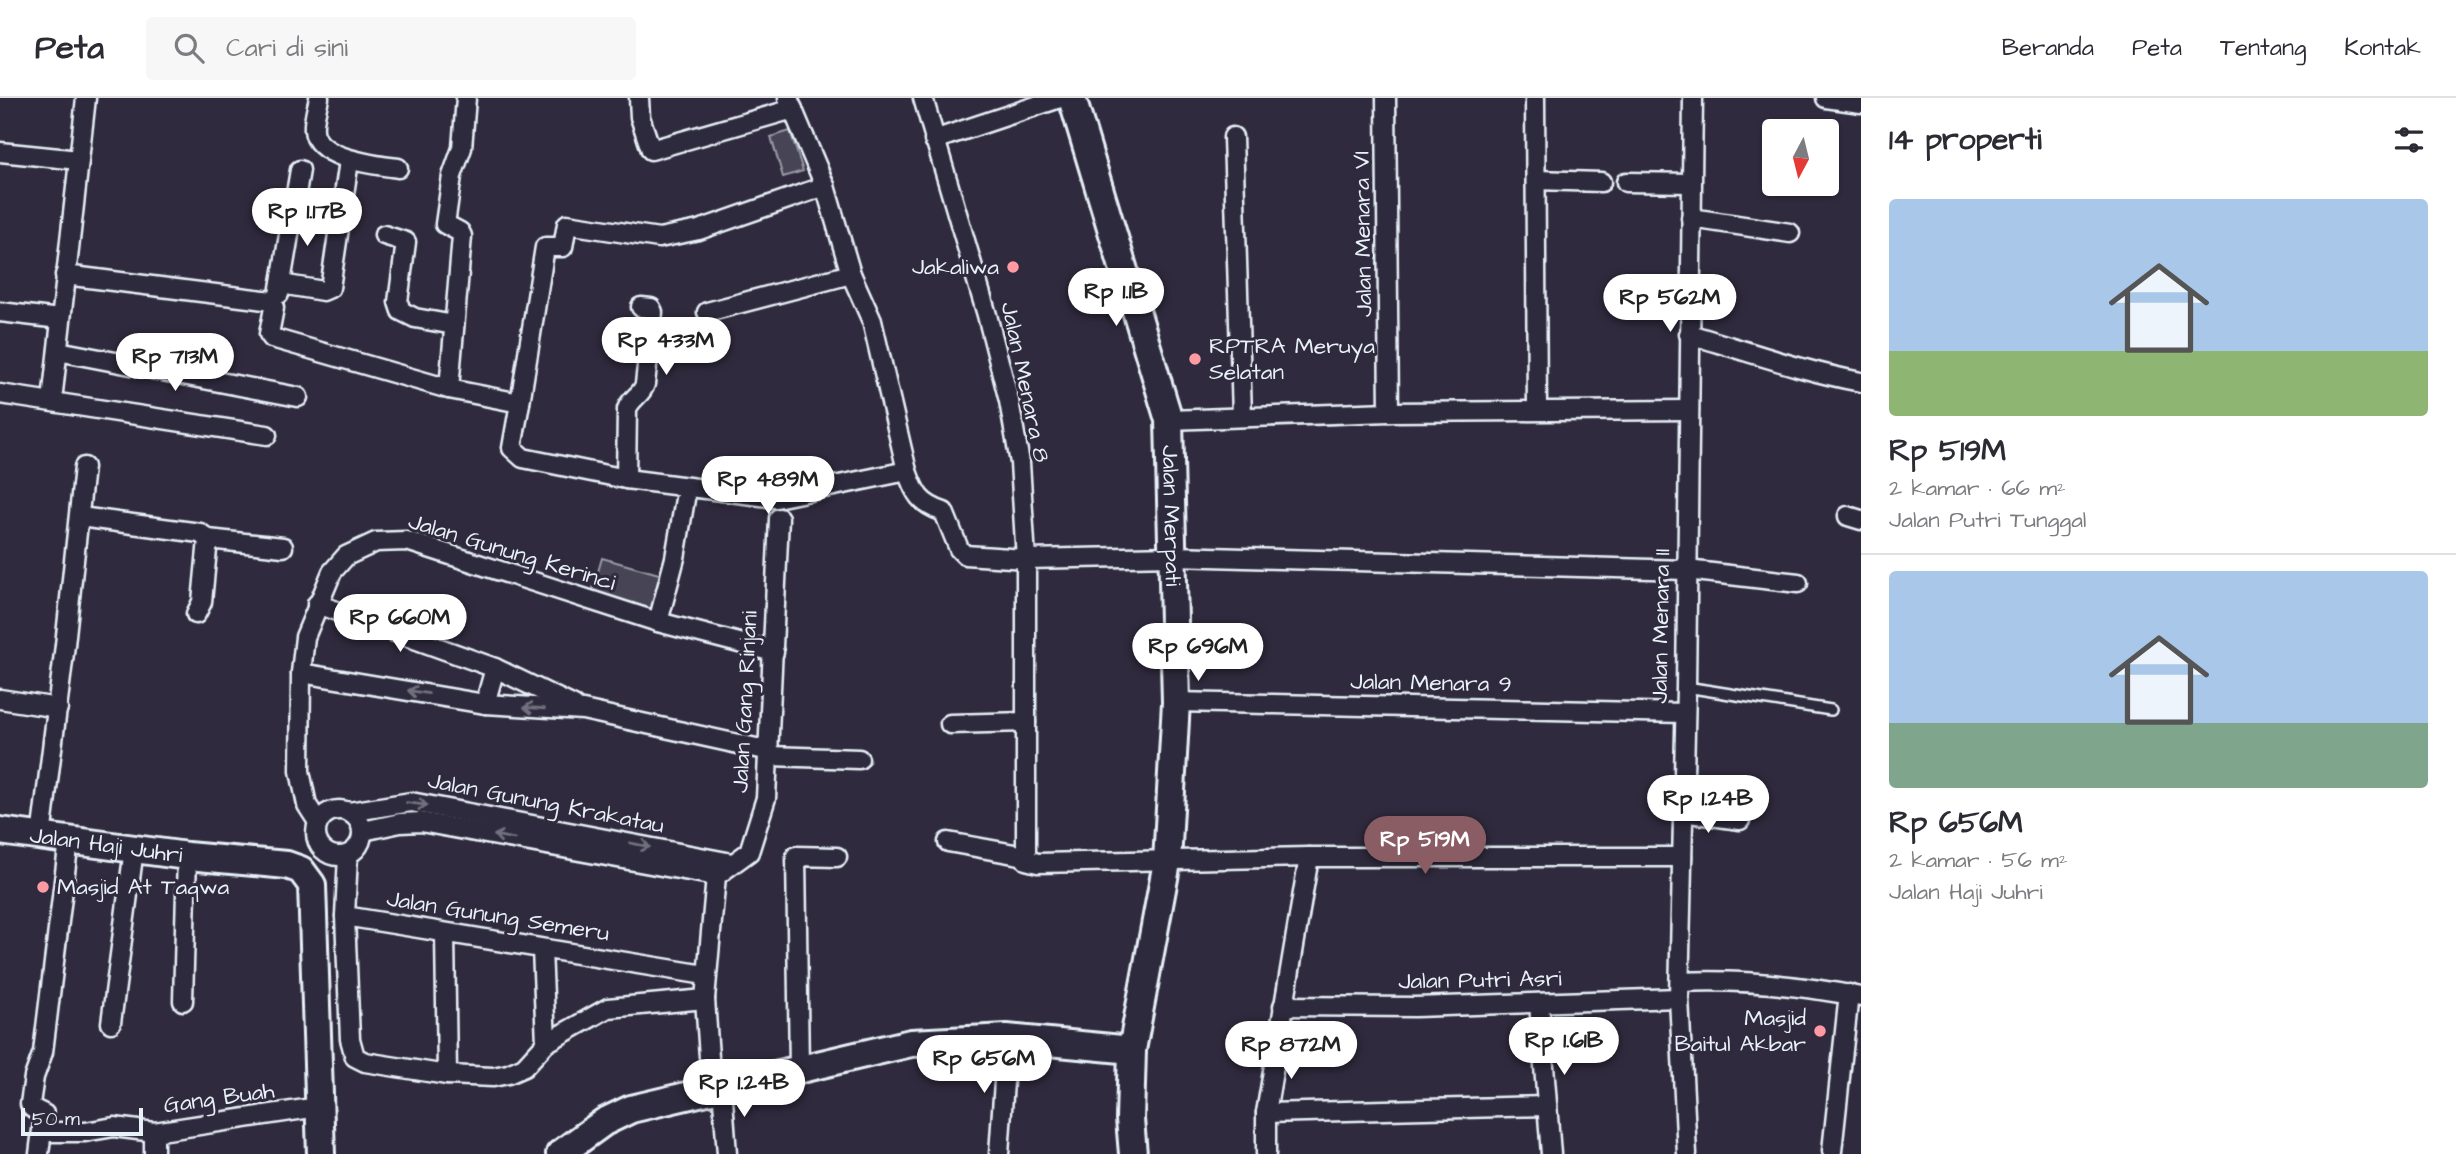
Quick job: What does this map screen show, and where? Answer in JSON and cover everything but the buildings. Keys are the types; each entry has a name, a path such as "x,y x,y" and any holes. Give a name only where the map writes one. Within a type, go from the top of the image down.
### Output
{"street":[{"path":"52,401 86,98"},
{"path":"319,98 314,131 318,142 349,161 398,168"},
{"path":"449,389 462,236 446,224 452,176 462,148 466,98"},
{"path":"639,98 640,117 648,148 651,150 791,103 825,186 851,274 872,321 907,471 915,494 923,505 944,512 959,549 965,555 1026,559 1174,556 1687,570 1798,583"},
{"name":"Jalan Menara 8","path":"923,98 987,315 1009,401 1020,463 1026,559 1025,856"},
{"path":"934,140 1060,98"},
{"name":"Jalan Merpati","path":"1072,98 1169,420 1176,702 1167,862 1132,1050 1130,1119 1133,1154"},
{"name":"Jalan Menara VI","path":"1386,98 1389,412"},
{"path":"1535,98 1537,410"},
{"name":"Jalan Menara II","path":"1687,1154 1679,990 1686,687 1693,98"},
{"path":"1826,98 1861,103"},
{"path":"1233,137 1242,415"},
{"path":"0,152 79,160"},
{"path":"281,284 323,291 330,288 349,161"},
{"path":"65,275 272,301 278,297 281,284 300,170"},
{"path":"1536,180 1601,182"},
{"path":"1626,182 1692,183"},
{"path":"825,186 699,230 659,238 567,225 564,247 545,247 512,449 518,456 626,479 776,498 907,471"},
{"path":"1691,218 1790,233"},
{"path":"384,235 406,242 398,302 401,311 415,318 454,324"},
{"path":"707,312 851,274"},
{"path":"272,301 271,338 449,389 520,403"},
{"path":"626,479 627,409 630,400 643,391 645,384 653,312 650,308 640,307"},
{"path":"0,312 60,319"},
{"path":"1689,334 1741,348 1780,364 1861,382"},
{"path":"58,351 298,397"},
{"path":"0,394 267,435"},
{"path":"1169,420 1242,415 1389,412 1689,410"},
{"path":"41,837 80,517 83,467"},
{"path":"658,622 675,558 685,499"},
{"path":"80,517 200,533 208,539 283,547"},
{"name":"Jalan Gang Rinjani","path":"716,876 749,852 754,844 766,798 779,518"},
{"path":"196,614 202,602 208,539"},
{"name":"Jalan Gunung Kerinci","path":"318,822 307,805 302,780 301,673 304,637 332,572 346,556 376,542 407,541 658,622 774,652"},
{"path":"317,604 495,668 583,710"},
{"path":"485,704 495,668"},
{"path":"301,673 485,704 583,710 770,753 859,759"},
{"path":"0,699 58,708"},
{"name":"Jalan Menara 9","path":"1176,702 1685,713"},
{"path":"950,724 1026,722"},
{"name":"Jalan Gunung Krakatau","path":"349,812 411,802 732,863"},
{"path":"318,843 334,856 348,855 359,845 363,831 356,817 349,812 332,811 318,822 318,843 297,869 312,885 321,1154"},
{"path":"1682,812 1740,821"},
{"name":"Jalan Gunung Krakatau","path":"363,831 400,823 421,822 716,876"},
{"path":"531,842 533,824"},
{"name":"Jalan Haji Juhri","path":"0,831 297,869"},
{"path":"39,1154 44,1112 32,1108 30,1104 34,1077 43,1052 69,840"},
{"path":"948,842 1025,856 1030,862 1038,863 1309,857 1682,857"},
{"path":"111,1023 134,849"},
{"path":"348,855 345,916 350,1039 355,1057 365,1062 447,1075 493,1077 524,1068 546,1043 613,1006 705,999"},
{"path":"183,1001 187,856"},
{"path":"799,1069 796,856 837,857"},
{"path":"1266,1154 1266,1113 1309,857"},
{"path":"709,1057 705,975 716,876"},
{"name":"Jalan Gunung Semeru","path":"345,916 705,975"},
{"path":"444,933 447,1075"},
{"path":"542,949 546,1043"},
{"name":"Jalan Putri Asri","path":"1283,1006 1539,1003 1679,990 1731,979 1807,987 1855,996"},
{"path":"1832,1151 1855,996"},
{"path":"1539,1003 1551,1154"},
{"path":"999,1154 1007,1038"},
{"path":"560,1154 615,1115 722,1086 912,1043 1007,1038 1132,1050"},
{"path":"722,1086 727,1154"},
{"path":"1266,1113 1547,1106"},
{"name":"Gang Buah","path":"43,1132 85,1132 114,1127 154,1132 318,1108"},
{"path":"154,1132 154,1154"}],"lane":[{"path":"1686,687 1831,710"}],"shaded area":[{"path":"790,131 803,171 783,177 771,137"},
{"path":"602,558 666,576 656,610 592,592"}],"place":[{"name":"Jakaliwa","path":"1013,267"},
{"name":"RPTRA Meruya Selatan","path":"1195,359"},
{"name":"Masjid At Taqwa","path":"43,887"},
{"name":"Masjid Baitul Akbar","path":"1820,1031"}]}
